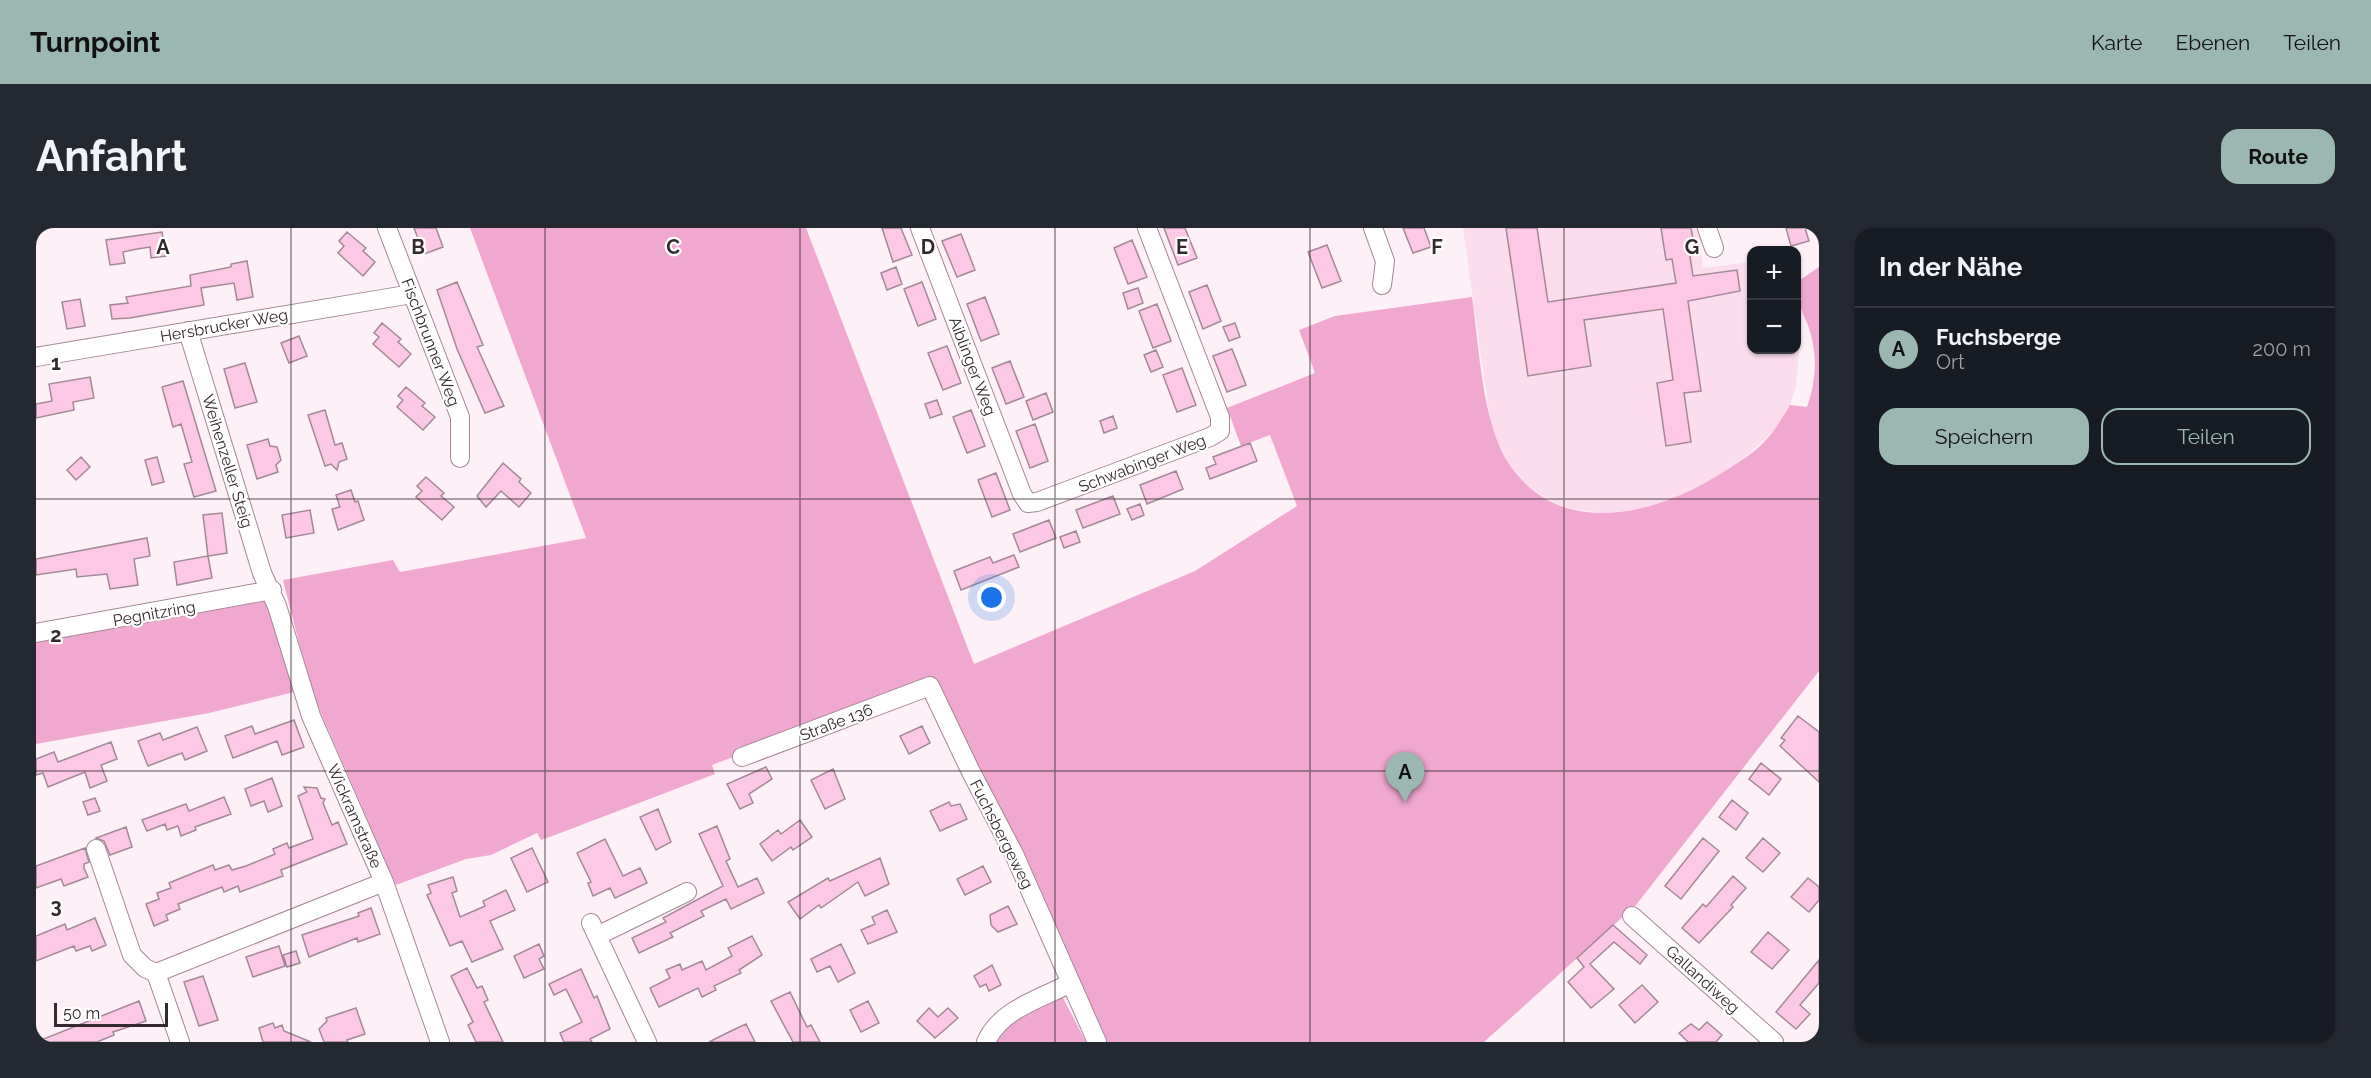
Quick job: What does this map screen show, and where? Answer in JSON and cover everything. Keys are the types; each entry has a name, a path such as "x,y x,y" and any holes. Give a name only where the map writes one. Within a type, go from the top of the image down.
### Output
{"street":[{"name":"Fischbrunner Weg","path":"387,228 460,417 460,458"},
{"name":"Aiblinger Weg","path":"920,228 1022,494 1028,503"},
{"name":"Schwabinger Weg","path":"1028,503 1037,502 1145,462 1220,431 1220,417 1147,228"},
{"path":"1372,228 1385,261 1382,285"},
{"path":"1707,228 1714,248"},
{"name":"Hersbrucker Weg","path":"36,357 412,294"},
{"name":"Weihenzeller Steig","path":"188,331 262,573 272,590"},
{"name":"Pegnitzring","path":"36,633 272,590"},
{"name":"Wickramstraße","path":"272,590 311,716 384,882 440,1042"},
{"name":"Straße 136","path":"742,758 930,686"},
{"name":"Fuchsbergeweg","path":"930,686 1024,874 1069,984 1096,1042"},
{"path":"96,849 132,955 145,968 156,973 384,882"},
{"path":"647,1042 594,930 687,892"},
{"name":"Gallandiweg","path":"1632,916 1774,1042"},
{"path":"156,973 180,1042"},
{"path":"986,1042 1000,1018 1069,984"}],"shaded area":[{"path":"470,228 806,228 974,664 1195,571 1297,506 1270,435 1241,446 1227,408 1315,373 1299,330 1335,316 1472,297 1487,406 1500,447 1509,464 1531,489 1557,504 1585,512 1614,513 1644,508 1702,485 1760,446 1775,429 1790,405 1807,407 1813,386 1815,365 1811,334 1801,308 1801,279 1819,267 1819,671 1636,905 1484,1042 1106,1042 932,682 712,765 715,774 555,835 541,840 537,833 491,855 466,859 396,885 311,690 283,580 393,560 400,572 586,538"},
{"path":"1463,228 1699,228 1703,268 1747,262 1747,354 1799,354 1796,386 1790,405 1777,427 1749,454 1710,481 1665,502 1635,511 1609,514 1568,508 1545,498 1526,484 1509,464 1496,439 1490,418"},
{"path":"272,600 294,692 209,713 36,744 36,642"},
{"path":"1062,996 1086,1042 994,1042 1007,1023"}],"building":[{"path":"414,228 436,228 443,247 424,254"},
{"path":"882,228 901,228 912,255 893,262"},
{"path":"1164,228 1185,228 1197,258 1178,265"},
{"path":"1403,228 1424,228 1431,247 1413,253"},
{"path":"1506,228 1537,228 1548,302 1676,283 1672,259 1666,260 1661,228 1691,228 1695,249 1689,250 1693,276 1737,270 1740,291 1688,301 1701,391 1684,393 1691,442 1666,446 1657,383 1673,380 1663,309 1584,320 1591,366 1528,376"},
{"path":"1786,228 1805,228 1809,241 1791,246"},
{"path":"162,232 166,256 151,258 150,247 137,249 123,252 125,263 110,265 106,240"},
{"path":"347,232 366,248 363,251 375,262 363,276 338,253 344,246 339,241"},
{"path":"961,234 975,270 957,277 942,241"},
{"path":"1132,240 1147,277 1128,284 1114,248"},
{"path":"1327,245 1341,281 1322,288 1308,252"},
{"path":"247,261 253,297 237,300 234,283 201,288 204,305 112,319 110,305 128,303 126,297 191,286 190,275 231,267 231,264"},
{"path":"896,267 902,284 887,290 881,273"},
{"path":"457,282 483,345 477,347 504,406 485,413 457,349 437,290"},
{"path":"922,282 936,319 918,326 904,289"},
{"path":"1207,285 1221,321 1203,329 1189,292"},
{"path":"1138,288 1143,303 1128,309 1123,293"},
{"path":"985,297 999,334 981,341 967,304"},
{"path":"80,299 85,326 67,329 62,302"},
{"path":"1157,304 1171,341 1153,348 1139,311"},
{"path":"382,323 401,339 398,342 411,354 399,367 373,344 379,337 374,333"},
{"path":"1235,323 1240,337 1229,341 1223,327"},
{"path":"299,336 307,356 289,363 281,343"},
{"path":"947,346 961,383 943,390 928,353"},
{"path":"1232,349 1246,385 1227,392 1213,356"},
{"path":"1156,350 1163,367 1151,372 1144,355"},
{"path":"1010,361 1024,397 1006,404 992,368"},
{"path":"245,363 257,402 235,408 224,369"},
{"path":"1182,368 1196,405 1177,412 1163,375"},
{"path":"90,377 94,398 73,402 74,410 36,418 36,404 52,401 49,384"},
{"path":"183,381 216,491 194,497 184,464 192,462 181,424 173,427 162,387"},
{"path":"406,387 425,403 422,406 435,417 423,430 397,407 403,400 398,396"},
{"path":"1046,393 1053,412 1033,420 1026,401"},
{"path":"937,400 942,414 930,418 925,404"},
{"path":"325,410 335,445 342,443 347,459 339,462 337,470 331,464 325,466 308,415"},
{"path":"971,410 985,446 967,453 953,417"},
{"path":"1113,416 1117,428 1104,433 1100,421"},
{"path":"1035,424 1048,461 1030,468 1016,431"},
{"path":"268,439 270,446 277,447 281,460 276,465 278,472 257,479 247,445"},
{"path":"1250,443 1257,461 1210,479 1206,468 1216,464 1213,457"},
{"path":"81,457 90,467 76,480 67,470"},
{"path":"157,457 164,482 152,485 145,460"},
{"path":"503,463 521,479 519,482 531,493 519,507 501,491 486,507 477,496"},
{"path":"1176,471 1183,489 1147,504 1140,485"},
{"path":"996,473 1010,510 992,517 978,480"},
{"path":"426,477 444,493 441,496 454,507 442,520 416,497 422,491 417,486"},
{"path":"351,490 355,502 358,501 364,520 338,530 332,509 340,507 336,495"},
{"path":"1113,496 1120,514 1083,528 1076,510"},
{"path":"1140,504 1144,515 1132,520 1127,509"},
{"path":"310,510 314,533 286,538 282,515"},
{"path":"222,513 227,553 208,556 203,515"},
{"path":"1049,520 1056,538 1020,552 1013,534"},
{"path":"1076,531 1080,542 1064,548 1060,537"},
{"path":"147,538 150,556 134,559 138,585 110,589 107,574 77,577 76,569 36,575 36,559"},
{"path":"1014,555 1019,567 961,590 954,571 990,557 993,563"},
{"path":"208,556 212,578 177,585 174,562"},
{"path":"1798,716 1819,732 1819,782 1780,746 1785,740 1781,738"},
{"path":"294,720 304,747 282,755 277,741 233,758 225,736 252,726 255,734"},
{"path":"922,726 930,743 909,754 900,736"},
{"path":"197,727 207,751 185,760 182,753 148,766 138,741 160,733 163,740"},
{"path":"111,742 117,759 101,765 107,781 90,788 85,772 48,787 43,773 36,775 36,759 54,752 58,762"},
{"path":"1761,763 1781,779 1769,795 1749,779"},
{"path":"766,767 772,779 749,794 753,803 740,809 727,784"},
{"path":"833,769 845,799 825,809 811,780"},
{"path":"272,778 282,806 268,812 264,801 251,806 245,789"},
{"path":"304,787 317,788 321,798 325,799 323,803 332,825 338,822 347,844 281,870 283,876 240,892 238,886 224,892 222,887 178,904 180,909 166,915 168,920 154,926 146,904 159,899 157,893 171,888 169,883 213,865 215,870 229,865 232,870 246,866 275,854 273,849 287,843 289,848 313,839 298,796 307,792"},
{"path":"224,797 231,814 195,827 196,830 181,836 178,826 167,830 165,824 147,831 142,820 186,804 189,811"},
{"path":"95,798 100,811 88,815 83,802"},
{"path":"1732,800 1748,813 1736,830 1719,817"},
{"path":"949,802 951,806 960,804 967,819 940,831 930,811"},
{"path":"658,809 671,842 656,850 640,817"},
{"path":"800,820 812,837 793,850 791,847 772,861 760,844 778,830 781,834"},
{"path":"717,826 730,859 726,861 738,887 757,878 764,893 731,909 726,899 701,911 704,916 670,933 673,937 639,953 632,938 666,922 663,918 723,886 699,834"},
{"path":"126,827 132,847 110,855 104,841 96,838"},
{"path":"1703,838 1719,851 1681,899 1665,886"},
{"path":"1763,838 1780,853 1763,872 1746,858"},
{"path":"605,839 623,876 640,868 647,883 615,898 610,888 593,896 588,883 591,882 577,853"},
{"path":"85,848 89,862 84,864 84,868 88,877 64,886 61,879 36,888 36,866"},
{"path":"532,848 548,882 527,892 511,858"},
{"path":"880,858 889,884 865,896 858,882 821,908 819,905 800,919 788,902 828,878 830,881"},
{"path":"983,866 991,882 965,895 957,879"},
{"path":"1733,876 1746,888 1731,905 1733,907 1699,943 1682,928 1703,904 1706,907"},
{"path":"453,877 457,891 452,893 460,917 485,906 483,901 506,890 515,910 490,921 503,949 472,962 462,941 450,946 427,895 431,893 428,885"},
{"path":"1808,878 1819,887 1819,900 1809,912 1791,897"},
{"path":"1008,906 1017,924 998,932 991,925 990,915"},
{"path":"371,908 380,934 358,942 357,938 309,957 302,935 359,916 358,913"},
{"path":"887,910 897,932 868,944 861,930 875,924 872,917"},
{"path":"95,918 106,945 92,951 90,946 76,951 74,946 36,961 36,936 65,924 67,930"},
{"path":"1613,925 1647,955 1640,964 1614,942 1590,964 1614,989 1591,1008 1568,982 1584,967 1577,958"},
{"path":"1768,932 1789,950 1772,969 1751,952"},
{"path":"752,936 762,955 739,970 741,973 714,986 716,990 702,997 698,988 659,1007 650,988 670,978 666,970 680,964 682,970 702,961 706,970 732,956 728,948"},
{"path":"539,944 544,956 539,959 544,969 524,978 514,956"},
{"path":"841,944 855,973 838,982 830,966 817,972 811,959"},
{"path":"279,946 285,966 253,977 246,957"},
{"path":"296,951 300,963 287,967 283,955"},
{"path":"1819,960 1819,983 1800,1005 1810,1014 1796,1029 1776,1012"},
{"path":"992,965 1001,985 989,991 986,984 980,987 974,976"},
{"path":"467,968 477,988 482,986 488,1000 484,1002 503,1042 476,1042 468,1025 473,1022 451,976"},
{"path":"581,969 594,998 597,996 610,1029 590,1039 592,1042 564,1042 560,1033 582,1022 566,989 554,995 549,984"},
{"path":"203,976 218,1020 199,1026 184,982"},
{"path":"1642,985 1658,1002 1635,1023 1619,1005"},
{"path":"790,992 807,1027 811,1025 820,1042 793,1042 771,1001"},
{"path":"139,1001 146,1021 113,1032 114,1035 97,1042 36,1042"},
{"path":"868,1001 879,1023 861,1032 850,1010"},
{"path":"356,1008 365,1034 347,1040 348,1042 324,1042 319,1029 327,1021 326,1018"},
{"path":"929,1008 938,1017 948,1008 958,1018 935,1038 917,1021"},
{"path":"1707,1022 1722,1035 1716,1042 1688,1042 1679,1033 1691,1024 1699,1030"},
{"path":"273,1023 275,1028 282,1025 284,1031 311,1042 263,1042 259,1028"},
{"path":"746,1024 755,1042 709,1042 731,1031"}],"place":[{"name":"Fuchsberge","path":"1405,802"}]}
